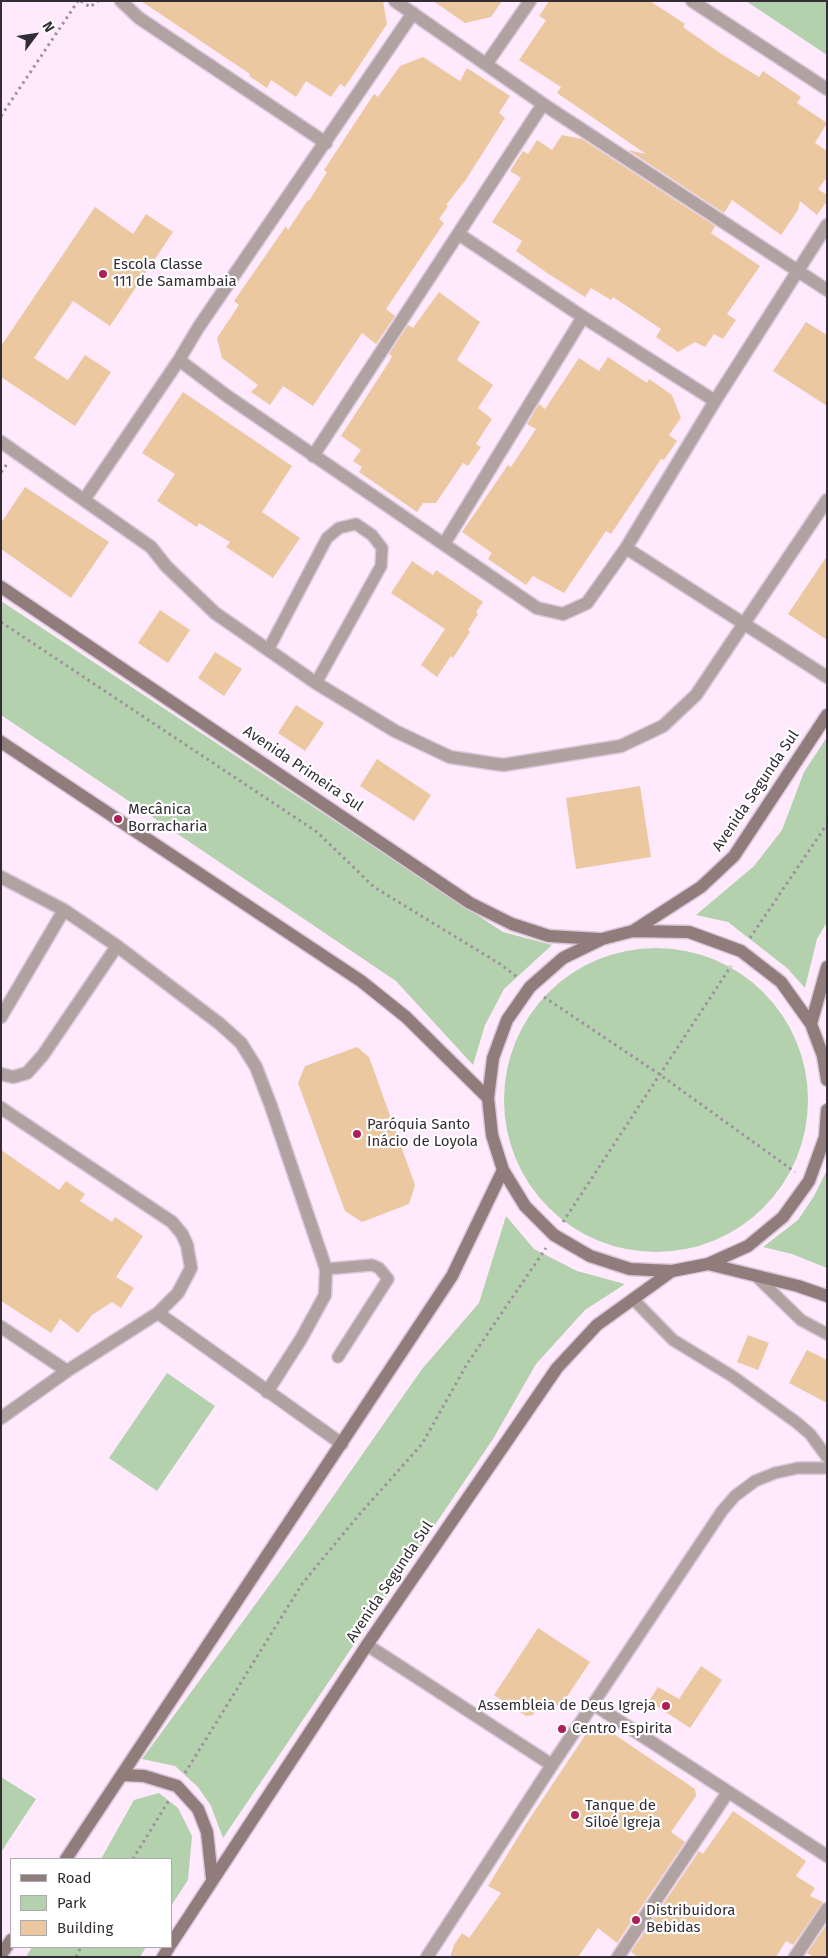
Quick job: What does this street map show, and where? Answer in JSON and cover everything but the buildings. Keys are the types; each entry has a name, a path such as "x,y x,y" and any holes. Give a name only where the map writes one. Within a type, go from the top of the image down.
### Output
{"main road":[{"name":"Avenida Primeira Sul","path":"1,588 470,903 512,924 549,936 602,939"},
{"name":"Avenida Segunda Sul","path":"633,931 701,887 724,867 739,848 827,715"},
{"path":"1,742 361,981 406,1017 488,1098"},
{"path":"827,1080 823,1056 811,1024 781,982 741,951 689,932 633,931 602,939 563,958 530,987 507,1020 498,1043 493,1058 488,1098 492,1135 503,1170 525,1206 554,1235 590,1256 630,1269 672,1271 708,1264 748,1246 783,1218 809,1181 825,1137 827,1110"},
{"path":"811,1024 827,967"},
{"path":"67,1858 452,1276 503,1170"},
{"path":"708,1264 798,1286 827,1296"},
{"name":"Avenida Segunda Sul","path":"172,1942 212,1878 367,1645 557,1368 597,1325 672,1271"},
{"path":"123,1775 144,1776 177,1786 198,1809 204,1825 212,1878"},
{"path":"1,1955 10,1942"}],"street":[{"path":"121,1 139,18 326,143"},
{"path":"395,1 487,63 543,104 827,290"},
{"path":"487,63 530,1"},
{"path":"692,1 827,89"},
{"path":"84,500 179,360 198,328 413,13"},
{"path":"313,456 460,235 543,104"},
{"path":"179,360 313,456 538,608 564,614 587,603 626,548 827,225"},
{"path":"460,235 716,401"},
{"path":"444,544 584,317"},
{"path":"1,442 151,547 166,566 215,613 316,683 395,731 450,757 503,765 544,760 621,746 664,726 696,695 827,500"},
{"path":"626,548 743,625 827,677"},
{"path":"1,877 64,910 117,946 220,1024 241,1043 256,1067 272,1106 326,1269 325,1295 301,1339 267,1392"},
{"path":"1,1017 64,910"},
{"path":"1,1074 13,1077 27,1073 43,1056 117,946"},
{"path":"1,1108 172,1222 182,1234 187,1246 191,1268 186,1282 178,1293 158,1313 67,1371 1,1418"},
{"path":"158,1313 342,1444"},
{"path":"1,1327 67,1371"},
{"path":"367,1645 552,1765"},
{"path":"427,1957 593,1704 827,1856"},
{"path":"618,1957 728,1792"},
{"path":"795,1957 827,1909"}],"lane":[{"path":"268,650 327,538 339,528 356,524 372,535 382,548 381,566 316,683"},
{"path":"326,1269 372,1265 379,1268 388,1279 338,1357"},
{"path":"756,1276 801,1320 827,1334"},
{"path":"633,1298 673,1340 732,1376 796,1422 810,1434 827,1457"},
{"path":"593,1704 722,1511 735,1496 755,1481 775,1473 798,1468 827,1468"}],"path":[{"path":"1,116 79,1 90,7 98,1"},
{"path":"1,622 316,832 374,887 500,964 530,987 659,1074 809,1181"},
{"path":"135,1858 302,1584 358,1516 422,1444 467,1364 827,824"}],"green space":[{"path":"746,1 827,1 827,55"},
{"path":"1,601 503,932 552,945 504,989 485,1025 473,1065 396,981 1,715"},
{"path":"827,737 827,922 817,939 805,988 787,968 728,922 696,915 754,866 782,830 804,772"},
{"path":"641,948 671,948 700,954 728,966 753,982 774,1003 790,1028 802,1056 808,1085 808,1115 797,1158 783,1185 764,1208 741,1227 714,1241 671,1252 641,1252 612,1246 584,1234 559,1218 538,1197 522,1172 510,1144 504,1115 504,1085 510,1056 522,1028 538,1003 559,982 584,966 612,954"},
{"path":"827,1170 827,1268 792,1254 763,1247 798,1220 814,1196"},
{"path":"506,1216 534,1249 577,1271 625,1284 585,1310 536,1364 493,1439 223,1838 211,1806 198,1787 175,1766 142,1759 304,1538 422,1369 479,1303"},
{"path":"167,1373 215,1406 157,1491 109,1458"},
{"path":"1,1777 36,1799 1,1852"},
{"path":"159,1793 178,1808 192,1836 188,1880 172,1904 172,1858 102,1858 134,1800"},
{"path":"31,1948 145,1948 140,1957 26,1957"}],"place":[{"name":"Escola Classe 111 de Samambaia","path":"103,274"},
{"name":"Mecânica Borracharia","path":"118,819"},
{"name":"Paróquia Santo Inácio de Loyola","path":"357,1134"},
{"name":"Assembleia de Deus Igreja","path":"666,1706"},
{"name":"Centro Espirita","path":"562,1729"},
{"name":"Tanque de Siloé Igreja","path":"575,1815"},
{"name":"Distribuidora Bebidas","path":"636,1920"}]}
